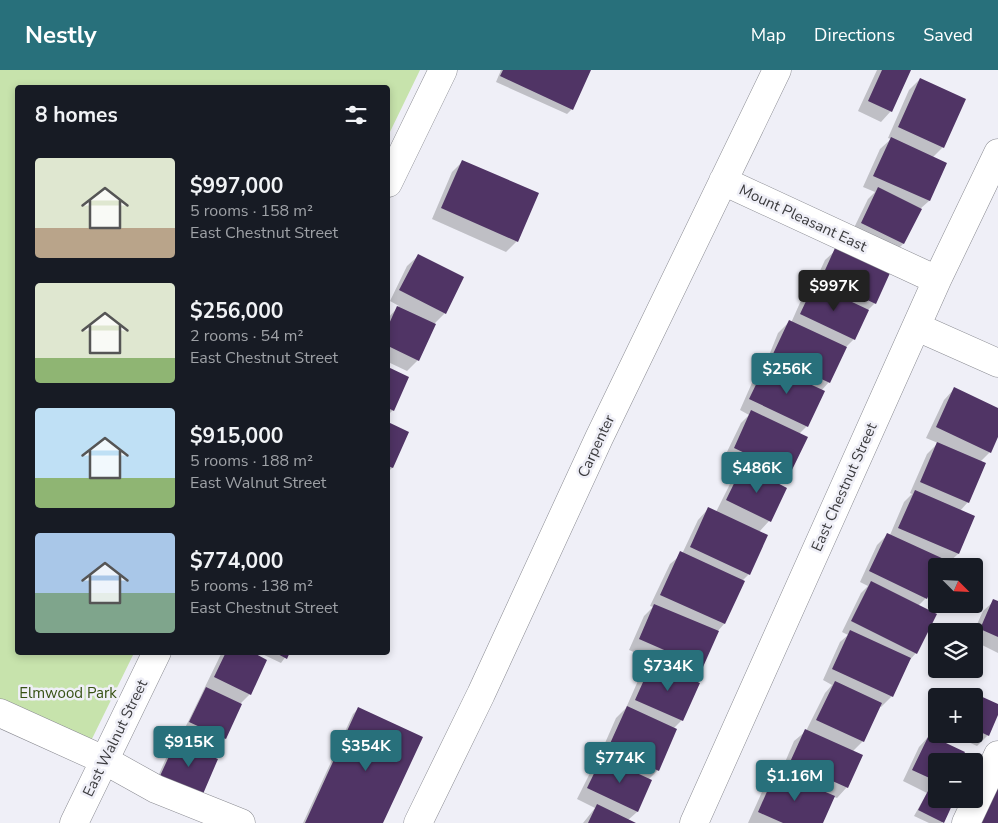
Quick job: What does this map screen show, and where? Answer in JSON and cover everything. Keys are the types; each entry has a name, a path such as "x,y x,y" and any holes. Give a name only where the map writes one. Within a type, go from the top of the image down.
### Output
{"street":[{"path":"390,179 443,70"},
{"name":"Carpenter","path":"418,823 485,685 599,438 777,70"},
{"name":"East Chestnut Street","path":"694,823 937,280 998,153"},
{"name":"Mount Pleasant East","path":"723,181 937,280"},
{"path":"917,327 998,363"},
{"name":"East Walnut Street","path":"74,823 156,655"},
{"path":"0,713 104,760 156,789 241,823"},
{"path":"966,823 998,755"}],"green space":[{"name":"Elmwood Park","path":"0,70 420,70 390,132 390,85 15,85 15,655 133,655 88,747 0,706"}],"building":[{"path":"503,70 591,70 573,110 500,76"},
{"path":"882,70 911,70 892,112 868,101"},
{"path":"920,78 966,99 944,148 898,127"},
{"path":"891,137 947,163 930,201 873,176"},
{"path":"462,160 539,193 518,242 441,208"},
{"path":"878,187 922,209 904,244 861,223"},
{"path":"835,248 890,273 876,304 821,279"},
{"path":"418,254 464,277 446,314 399,290"},
{"path":"814,284 869,310 855,340 800,314"},
{"path":"397,306 436,324 419,361 390,347 390,322"},
{"path":"789,320 847,347 830,383 772,356"},
{"path":"766,364 825,391 808,427 749,399"},
{"path":"390,368 409,377 394,411 390,409"},
{"path":"954,387 998,408 998,437 991,453 936,427"},
{"path":"751,410 808,437 790,474 734,448"},
{"path":"390,423 409,432 393,468 390,467"},
{"path":"937,442 986,463 969,503 920,482"},
{"path":"743,465 787,488 771,522 726,500"},
{"path":"915,490 975,516 959,554 898,528"},
{"path":"708,507 768,535 750,575 690,547"},
{"path":"887,533 942,558 928,558 927,599 869,571"},
{"path":"680,551 745,581 725,624 660,595"},
{"path":"871,581 928,610 928,613 937,614 932,623 928,623 928,632 917,654 851,621"},
{"path":"993,599 998,601 998,637 983,630 983,623"},
{"path":"654,604 719,631 703,667 639,639"},
{"path":"850,630 911,658 893,697 832,669"},
{"path":"225,655 258,655 267,660 251,695 214,677"},
{"path":"280,655 289,655 287,659"},
{"path":"652,662 700,683 683,721 635,700"},
{"path":"835,681 882,703 864,742 816,720"},
{"path":"206,687 242,704 226,739 189,722"},
{"path":"983,697 998,704 998,715 989,736 983,733"},
{"path":"627,706 677,729 659,771 608,748"},
{"path":"358,707 423,737 383,823 305,823"},
{"path":"805,729 863,755 848,788 790,762"},
{"path":"928,737 928,743 946,743 965,752 928,753 928,777 912,770"},
{"path":"176,741 218,759 203,794 160,776"},
{"path":"602,757 652,780 638,812 587,788"},
{"path":"776,771 835,796 823,823 783,823 758,812"},
{"path":"998,785 998,823 980,823"},
{"path":"928,791 928,808 951,808 944,823 918,810"},
{"path":"597,804 636,823 588,823"}]}
